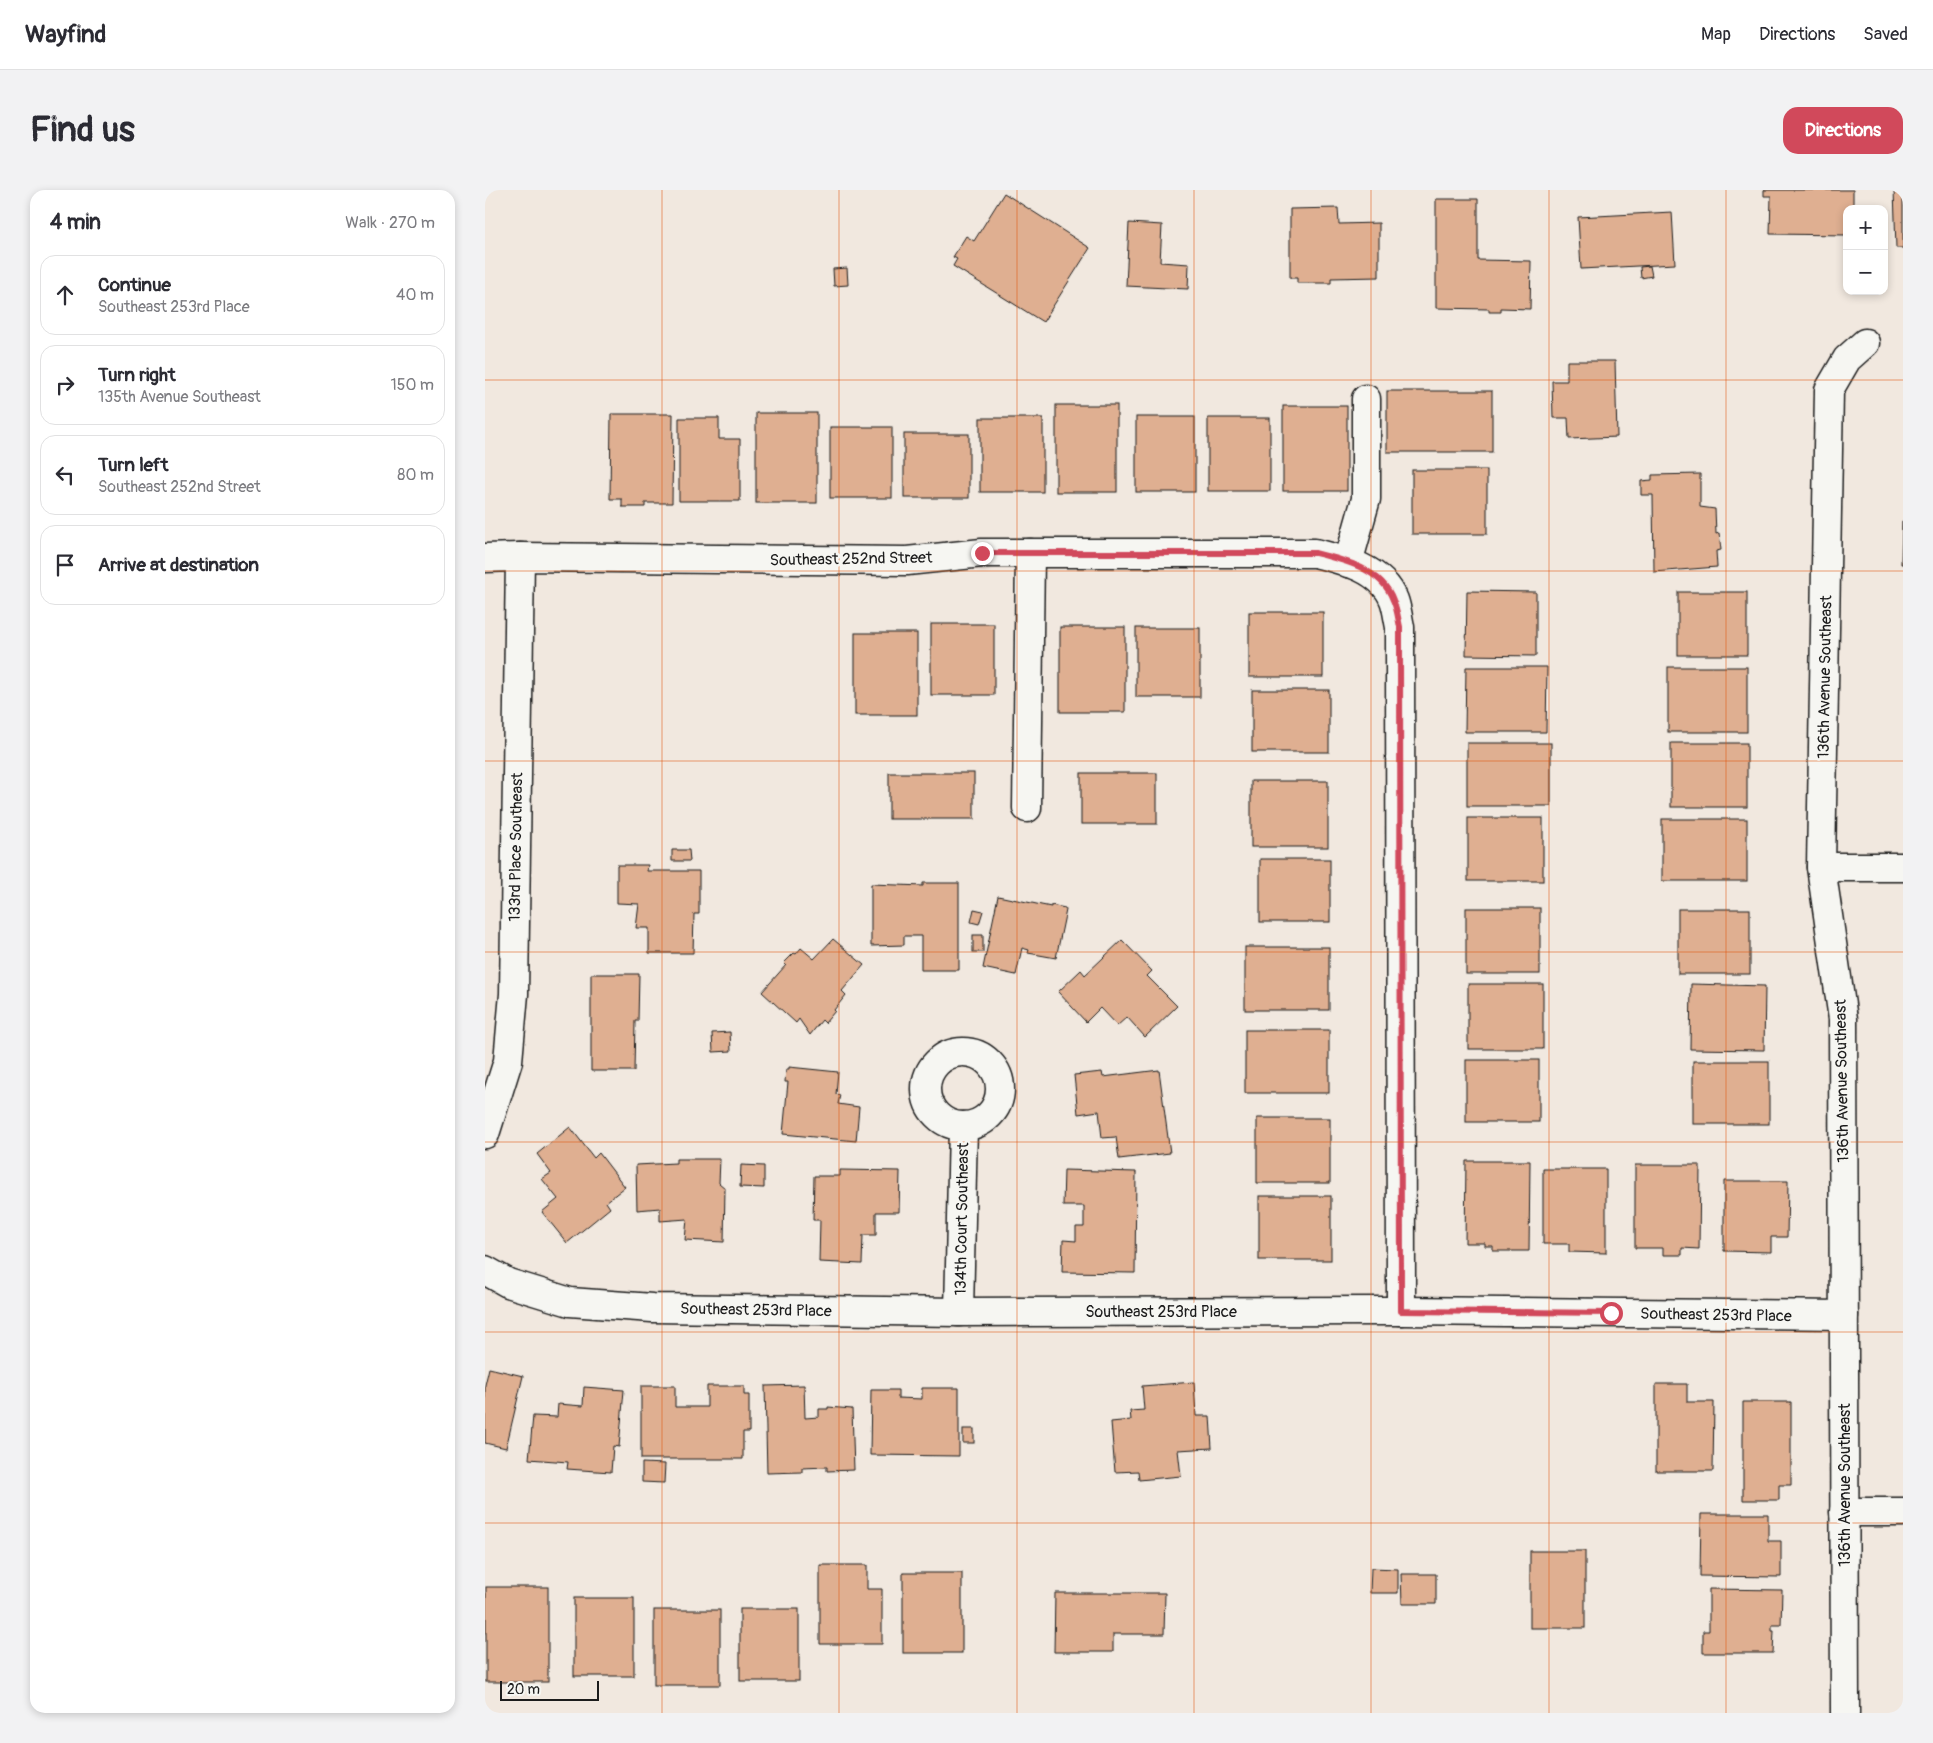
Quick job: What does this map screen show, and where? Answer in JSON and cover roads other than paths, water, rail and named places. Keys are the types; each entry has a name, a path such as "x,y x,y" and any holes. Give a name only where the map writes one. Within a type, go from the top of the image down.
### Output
{"street":[{"name":"136th Avenue Southeast","path":"1845,1713 1843,1019 1821,867 1829,390 1847,359 1865,343"},
{"path":"1366,400 1366,499 1356,566 1379,579 1393,599 1400,627 1401,1311"},
{"name":"Southeast 252nd Street","path":"485,558 907,561 982,553 1315,553 1339,559 1356,566"},
{"path":"1027,808 1030,553"},
{"name":"133rd Place Southeast","path":"485,1134 508,1061 514,994 520,557"},
{"path":"1821,867 1903,867"},
{"name":"134th Court Southeast","path":"959,1312 963,1126"},
{"name":"Southeast 253rd Place","path":"485,1270 508,1283 570,1302 653,1308 959,1312 1401,1311 1844,1315"},
{"path":"1844,1512 1903,1512"}]}
